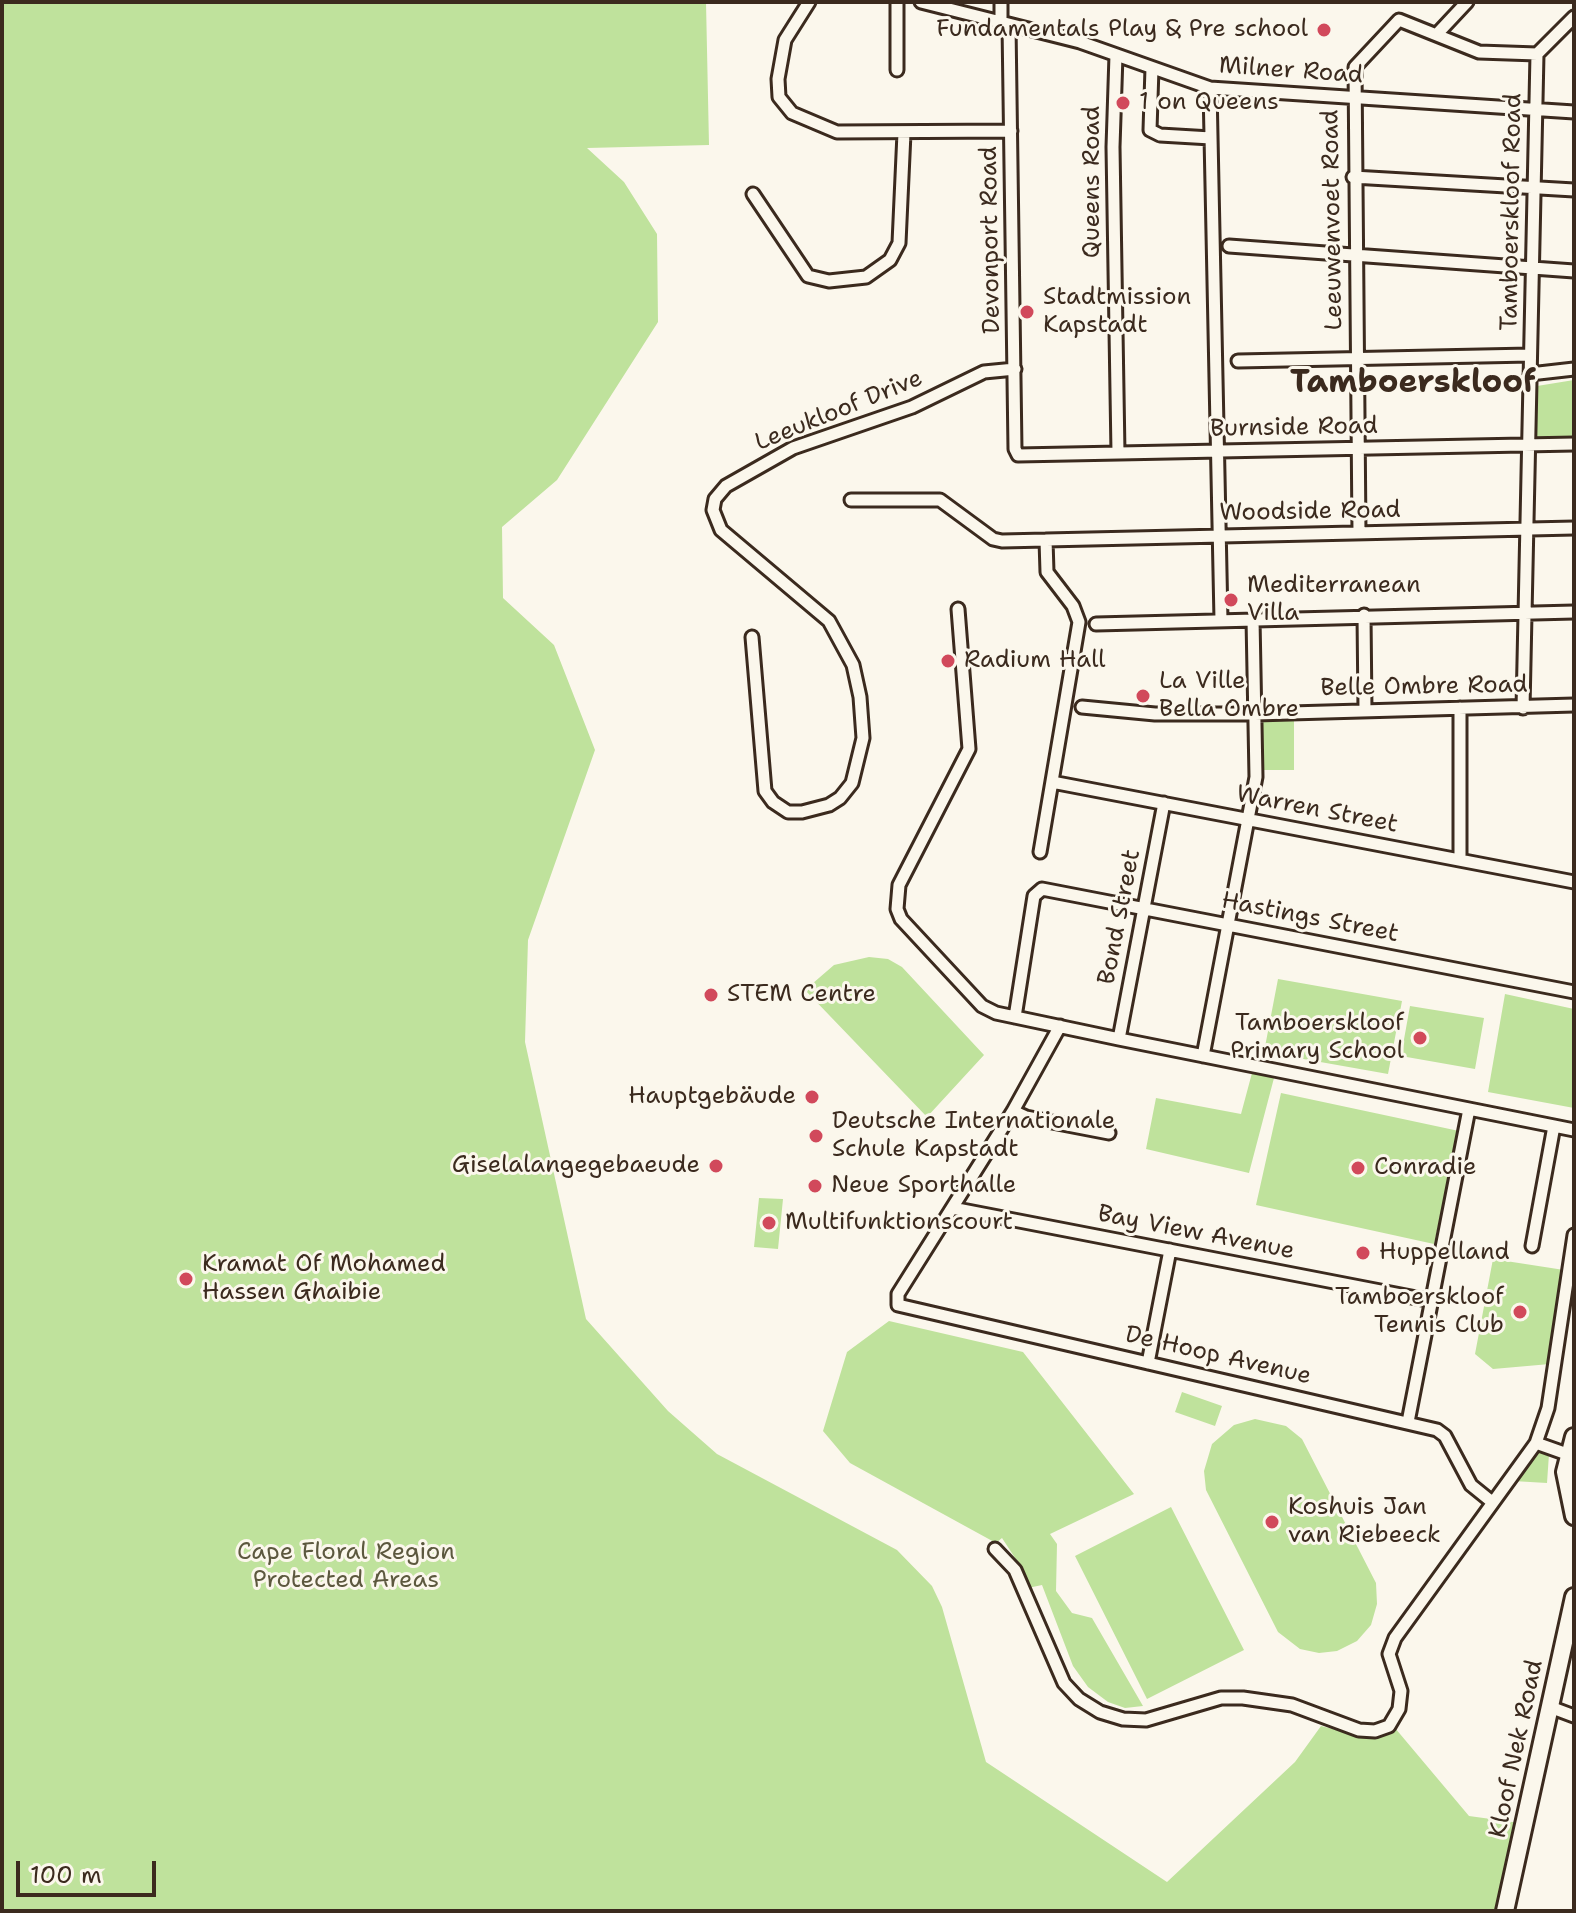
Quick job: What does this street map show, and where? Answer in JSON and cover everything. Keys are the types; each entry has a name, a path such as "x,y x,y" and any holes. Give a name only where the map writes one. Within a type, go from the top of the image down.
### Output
{"main road":[{"path":"1572,1507 1565,1472 1567,1454 1574,1437"},
{"name":"Kloof Nek Road","path":"1505,1911 1574,1597"}],"street":[{"path":"809,2 784,44 777,84 782,102 792,113 830,132 1011,131"},
{"path":"897,2 897,70"},
{"name":"Milner Road","path":"921,2 1116,55 1210,88 1574,112"},
{"name":"Devonport Road","path":"1001,2 1011,131 1016,454"},
{"path":"1467,2 1438,33 1479,52 1537,54 1574,17"},
{"name":"Leeuwenvoet Road","path":"1359,533 1357,255 1353,177 1355,67 1399,20 1438,33"},
{"name":"Tamboerskloof Road","path":"1523,708 1537,54"},
{"name":"Queens Road","path":"1116,55 1113,147 1118,453"},
{"path":"1152,68 1150,130 1160,135 1211,138"},
{"path":"1210,88 1221,620"},
{"path":"753,194 808,276 829,281 866,277 890,260 899,243 904,133"},
{"path":"1353,177 1574,190"},
{"path":"1229,246 1574,271"},
{"path":"1238,361 1530,355"},
{"name":"Leeukloof Drive","path":"752,637 765,791 773,802 788,812 829,805 840,798 852,783 863,738 860,697 853,665 829,621 721,530 713,510 715,499 726,486 793,448 912,407 984,372 1015,369"},
{"path":"1530,374 1574,369"},
{"name":"Burnside Road","path":"1016,454 1574,444"},
{"name":"Woodside Road","path":"851,500 936,499 995,540 1574,528"},
{"path":"1040,852 1079,622 1073,606 1047,572 1046,540"},
{"path":"958,609 969,749 899,885 897,909 901,919 982,1006 1015,1017 1119,1039 1574,1130"},
{"path":"1096,624 1574,612"},
{"path":"1364,615 1365,710"},
{"path":"1203,1056 1256,777 1253,619"},
{"name":"Belle Ombre Road","path":"1082,707 1155,714 1255,714 1574,705"},
{"path":"1460,708 1460,860"},
{"name":"Warren Street","path":"1052,782 1574,882"},
{"name":"Bond Street","path":"1119,1039 1164,803"},
{"name":"Hastings Street","path":"1015,1017 1038,891 1146,908 1574,992"},
{"path":"952,1208 1013,1111 1060,1026"},
{"path":"1408,1422 1469,1109"},
{"path":"1013,1111 1026,1117 1109,1133"},
{"path":"1532,1246 1554,1126"},
{"name":"Bay View Avenue","path":"952,1208 1432,1301"},
{"name":"De Hoop Avenue","path":"952,1208 898,1294 898,1305 1408,1422 1443,1433 1471,1485 1492,1502"},
{"path":"995,1549 1015,1570 1064,1683 1079,1699 1100,1712 1123,1719 1146,1720 1232,1697 1292,1705 1359,1730 1375,1731 1394,1721 1401,1702 1389,1654 1392,1643 1536,1443 1548,1408 1574,1235"},
{"path":"1148,1363 1170,1250"},
{"path":"1536,1443 1567,1454"},
{"path":"1550,1707 1574,1716"}],"green space":[{"name":"Cape Floral Region Protected Areas","path":"2,2 706,2 709,145 587,148 624,182 657,234 658,322 557,480 502,527 503,598 554,645 595,750 528,940 525,1042 586,1319 668,1411 717,1454 897,1550 932,1586 942,1607 986,1762 1167,1882 1295,1762 1321,1726 1369,1738 1395,1728 1469,1816 1520,1823 1497,1911 2,1911"},
{"path":"1574,380 1574,438 1536,439 1537,386"},
{"path":"1294,716 1294,770 1259,770 1260,725 1269,717"},
{"path":"869,957 888,959 902,967 984,1055 927,1117 805,990 834,965"},
{"path":"1278,979 1402,1001 1388,1074 1264,1052"},
{"path":"1505,994 1574,1009 1574,1108 1488,1092"},
{"path":"1410,1006 1484,1018 1475,1069 1401,1056"},
{"path":"1252,1073 1274,1078 1249,1173 1146,1149 1156,1098 1241,1114"},
{"name":"Conradie","path":"1281,1093 1459,1131 1434,1244 1256,1205"},
{"name":"Multifunktionscourt","path":"759,1198 783,1199 778,1249 754,1247"},
{"name":"Tamboerskloof Tennis Club","path":"1493,1259 1564,1270 1550,1364 1493,1369 1475,1354"},
{"path":"889,1321 1023,1352 1134,1494 1050,1534 1057,1544 1056,1591 1072,1613 1092,1618 1143,1706 1125,1708 1108,1702 1088,1687 1073,1666 1042,1585 1028,1588 1021,1567 1002,1538 996,1543 850,1463 823,1431 847,1352"},
{"path":"1182,1392 1222,1406 1215,1426 1175,1412"},
{"path":"1255,1419 1286,1426 1302,1439 1376,1583 1377,1604 1371,1625 1357,1641 1337,1651 1319,1653 1300,1649 1278,1632 1206,1490 1204,1471 1212,1444 1234,1425"},
{"path":"1541,1451 1549,1454 1547,1483 1513,1481 1533,1454"},
{"path":"1171,1507 1244,1650 1147,1699 1075,1556"}],"place":[{"name":"Fundamentals Play & Pre school","path":"1324,30"},
{"name":"1 on Queens","path":"1123,103"},
{"name":"Stadtmission Kapstadt","path":"1027,312"},
{"name":"Mediterranean Villa","path":"1231,600"},
{"name":"Radium Hall","path":"948,661"},
{"name":"La Ville Bella Ombre","path":"1143,696"},
{"name":"STEM Centre","path":"711,995"},
{"name":"Tamboerskloof Primary School","path":"1420,1038"},
{"name":"Hauptgebäude","path":"812,1097"},
{"name":"Deutsche Internationale Schule Kapstadt","path":"816,1136"},
{"name":"Giselalangegebaeude","path":"716,1166"},
{"name":"Conradie","path":"1358,1168"},
{"name":"Neue Sporthalle","path":"815,1186"},
{"name":"Multifunktionscourt","path":"769,1223"},
{"name":"Huppelland","path":"1363,1253"},
{"name":"Kramat Of Mohamed Hassen Ghaibie","path":"186,1279"},
{"name":"Tamboerskloof Tennis Club","path":"1520,1312"},
{"name":"Koshuis Jan van Riebeeck","path":"1272,1522"}],"district":[{"name":"Tamboerskloof","path":"1413,384"}]}
